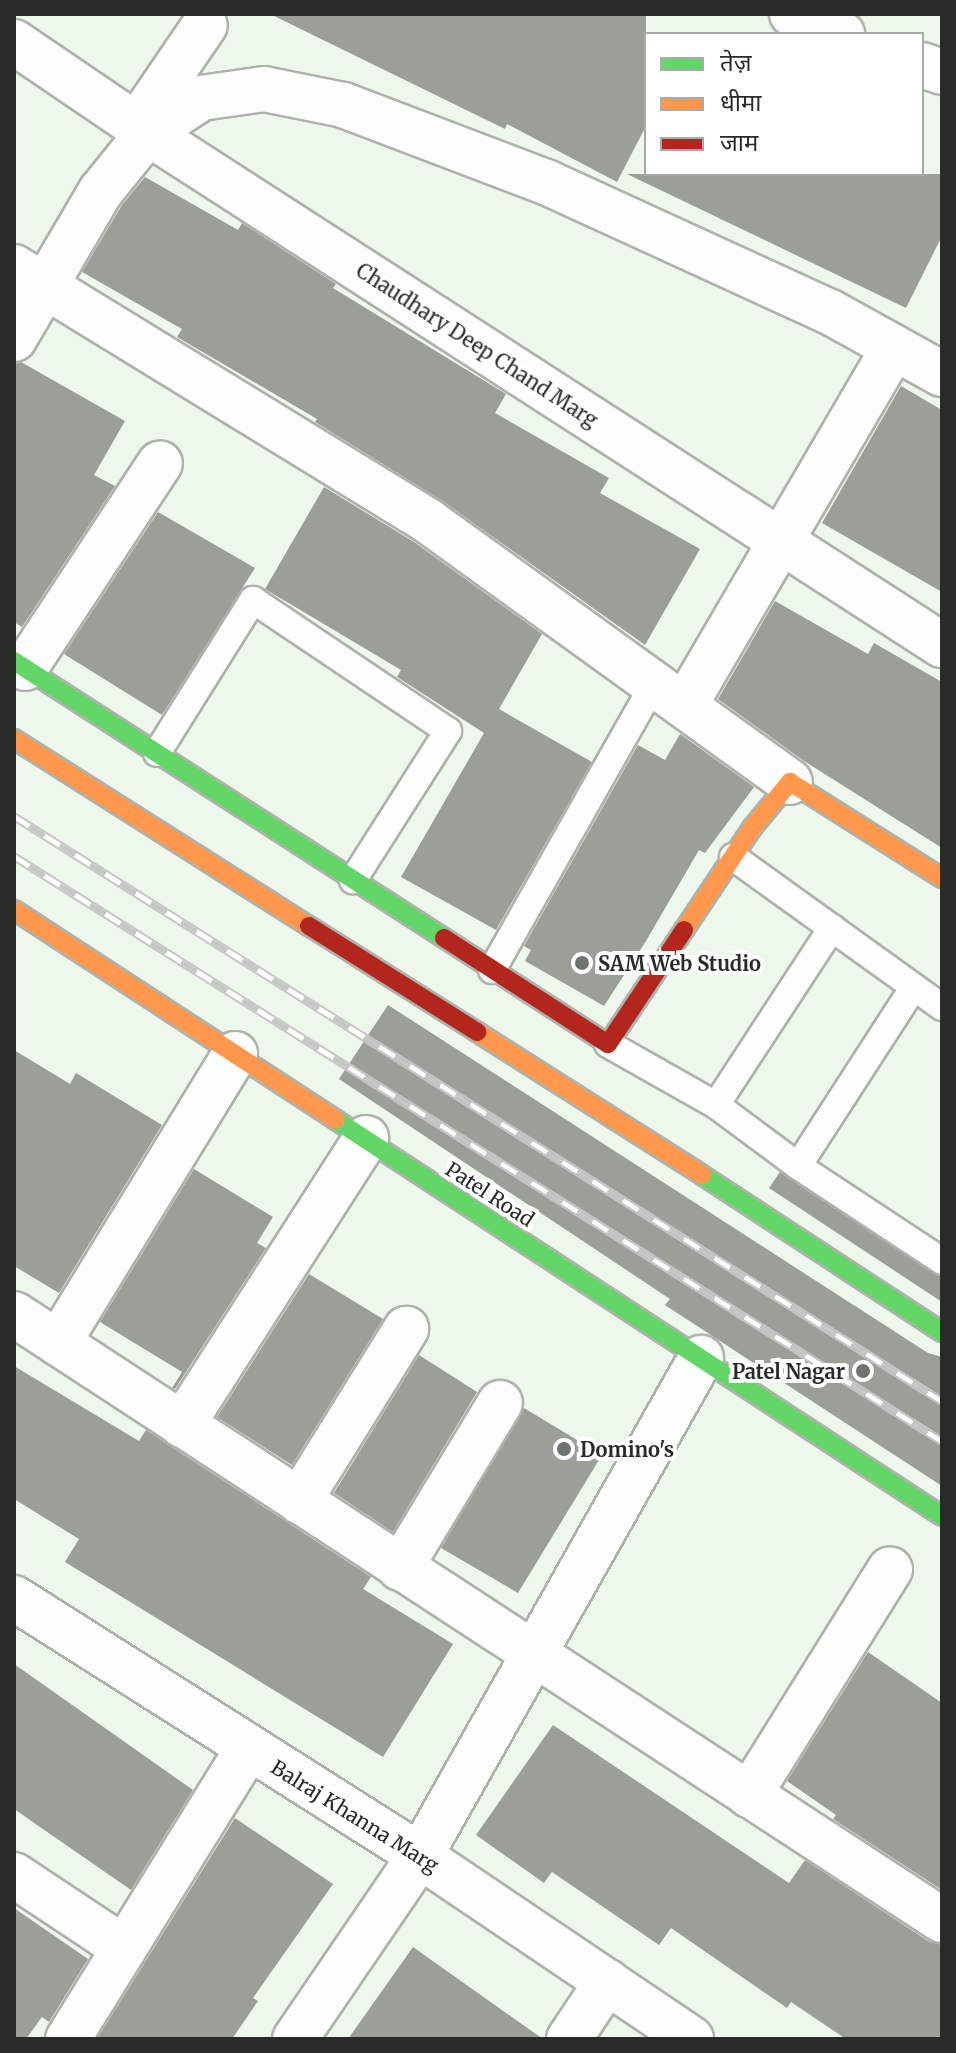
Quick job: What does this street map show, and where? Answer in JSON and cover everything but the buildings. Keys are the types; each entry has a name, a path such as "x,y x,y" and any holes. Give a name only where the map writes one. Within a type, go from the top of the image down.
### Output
{"main road":[{"path":"20,665 608,1044 733,857 790,782 942,878"},
{"path":"14,739 731,1193 942,1332"},
{"name":"Patel Road","path":"14,910 942,1516"}],"street":[{"path":"792,14 837,32"},
{"path":"14,339 29,277 101,191 205,25"},
{"name":"Chaudhary Deep Chand Marg","path":"14,42 142,130 942,645"},
{"path":"142,130 201,98 264,89 343,105 548,183 830,312 942,374"},
{"path":"29,277 428,521 790,782"},
{"path":"670,694 781,541 894,348"},
{"path":"20,665 160,463"},
{"path":"58,1343 235,1054"},
{"path":"182,1425 366,1138"},
{"path":"14,1314 942,1920"},
{"path":"299,1501 406,1329"},
{"path":"295,2039 420,1856 701,1358"},
{"path":"400,1568 500,1403"},
{"path":"749,1795 890,1569"},
{"name":"Balraj Khanna Marg","path":"14,1598 420,1856 691,2039"},
{"path":"68,2039 248,1749"},
{"path":"14,1875 124,1948"},
{"path":"569,2039 607,1982"}],"lane":[{"path":"157,753 253,600 448,731 353,880"},
{"path":"492,970 670,694"},
{"path":"733,857 942,1007"},
{"path":"716,1105 832,928"},
{"path":"798,1166 914,987"},
{"path":"608,1044 716,1105 798,1166 942,1261"}],"railway":[{"path":"14,816 942,1401"},
{"path":"14,856 942,1441"}],"traffic: fast":[{"path":"14,661 444,938"},
{"path":"336,1120 942,1516"},
{"path":"702,1175 942,1332"}],"traffic: slow":[{"path":"14,739 309,926"},
{"path":"684,930 752,828 790,782 942,878"},
{"path":"14,910 336,1120"},
{"path":"477,1032 702,1175"}],"traffic: jam":[{"path":"309,926 477,1032"},
{"path":"444,938 608,1044 684,930"}],"place":[{"name":"SAM Web Studio","path":"582,963"},
{"name":"Patel Nagar","path":"863,1371"},
{"name":"Domino's","path":"564,1449"}]}
